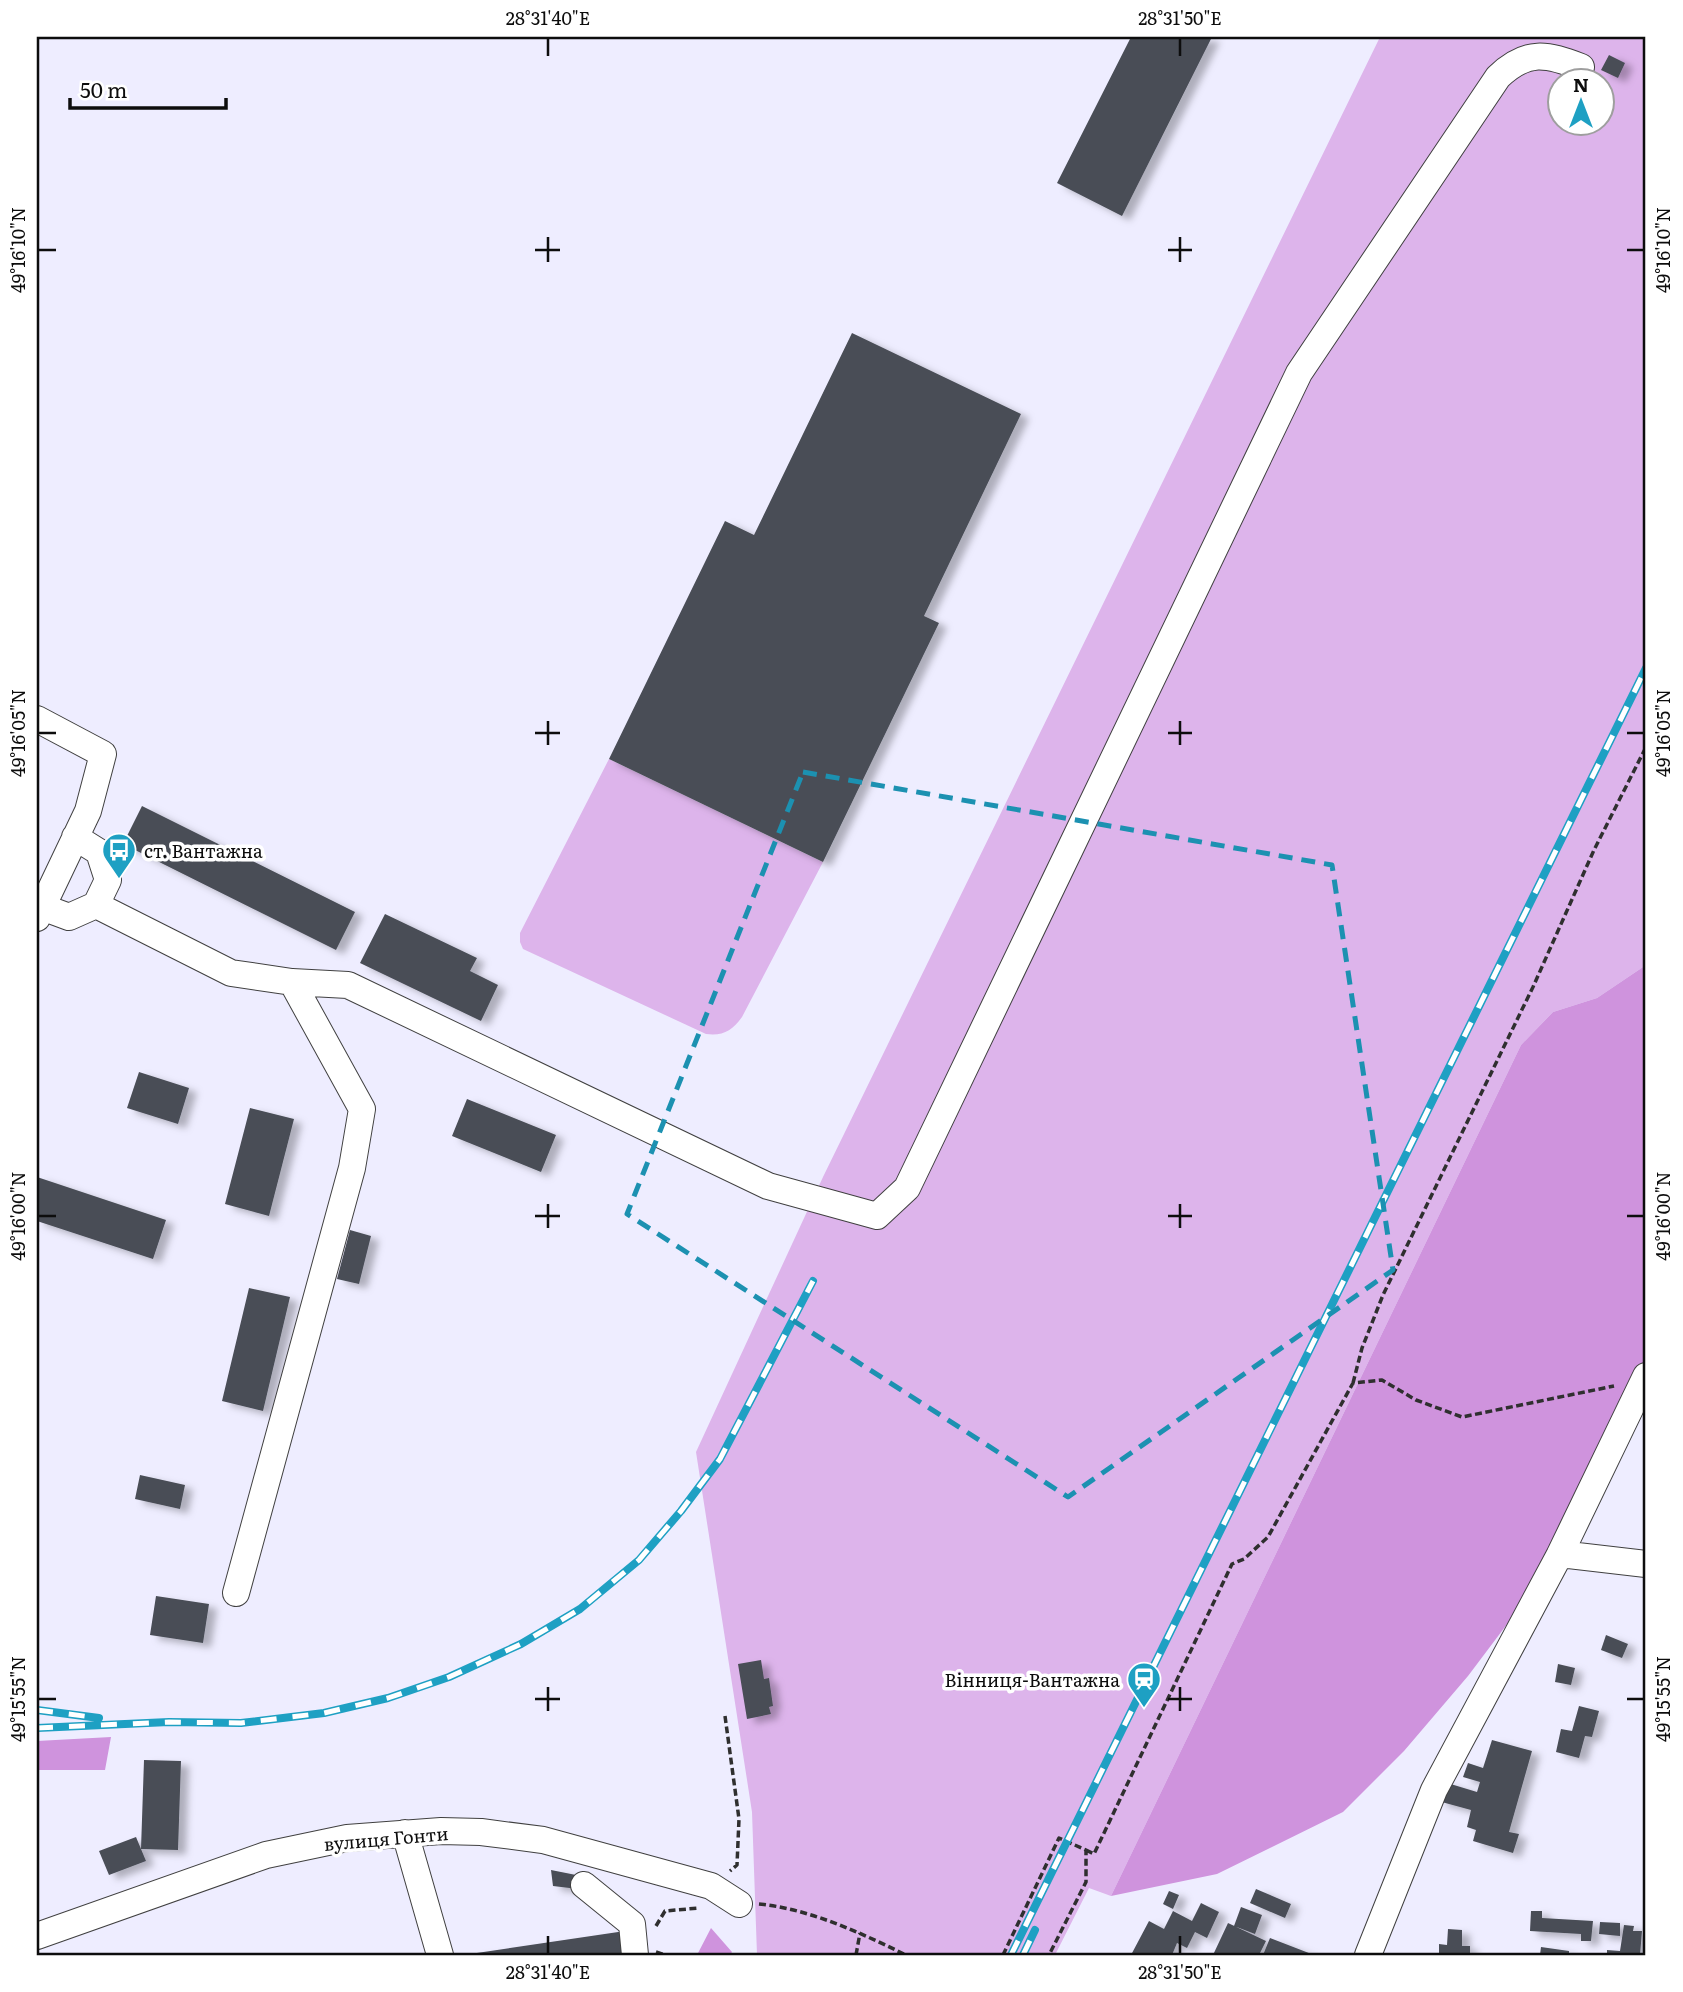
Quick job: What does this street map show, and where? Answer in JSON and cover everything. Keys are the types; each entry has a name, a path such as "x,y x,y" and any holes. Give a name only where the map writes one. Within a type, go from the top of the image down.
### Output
{"street":[{"path":"96,905 231,973 292,982 348,985 768,1186 877,1216 907,1188 1299,373 1498,77 1513,63 1533,56 1554,57 1578,66"},
{"path":"37,719 103,754 88,811 75,837 39,913 69,917 96,905 108,880 99,852 75,837"},
{"path":"236,1593 352,1168 362,1109 292,982"},
{"path":"1368,1955 1434,1790 1560,1554 1646,1378"},
{"path":"1560,1554 1646,1564"},
{"name":"вулиця Гонти","path":"37,1936 266,1854 347,1838 442,1831 481,1832 542,1840 711,1885 738,1904"},
{"path":"405,1833 440,1955"},
{"path":"584,1885 632,1924 635,1955"}],"path":[{"path":"1003,1955 1059,1838 1094,1853 1232,1564 1244,1559 1269,1537 1353,1383 1362,1348 1383,1295 1533,987 1594,850 1646,747"},
{"path":"1353,1383 1382,1380 1416,1400 1462,1417 1646,1378"},
{"path":"711,1885 737,1865 739,1819 725,1716"},
{"path":"1049,1955 1086,1882 1086,1850"},
{"path":"652,1935 665,1911 738,1904 774,1906 860,1933 905,1955"},
{"path":"856,1955 860,1933"}],"highlighted area":[{"path":"803,772 1332,865 1393,1270 1068,1497 627,1214"}],"shaded area":[{"path":"1380,37 1646,37 1646,965 1597,998 1553,1012 1521,1045 1111,1896 1089,1888 1055,1955 757,1955 752,1812 696,1452 823,1177"},
{"path":"609,759 823,862 742,1017 727,1032 706,1034 523,949 520,933"},
{"path":"1646,965 1646,1376 1560,1554 1468,1676 1404,1751 1343,1812 1217,1874 1111,1896 1521,1045 1553,1012 1597,998"},
{"path":"111,1737 105,1770 37,1770 37,1741"},
{"path":"711,1928 732,1952 730,1955 697,1955"}],"building":[{"path":"1131,37 1212,37 1122,216 1057,183"},
{"path":"1609,55 1625,63 1618,78 1616,66 1603,66"},
{"path":"852,333 1021,414 924,616 939,623 823,862 609,759 725,521 754,535"},
{"path":"142,806 355,912 336,950 123,844"},
{"path":"385,914 477,958 470,971 498,985 481,1021 360,963"},
{"path":"139,1072 189,1088 178,1124 127,1108"},
{"path":"467,1099 556,1135 541,1172 452,1136"},
{"path":"250,1108 294,1119 269,1216 225,1204"},
{"path":"37,1177 166,1220 153,1259 37,1221"},
{"path":"350,1230 371,1236 359,1284 337,1279"},
{"path":"249,1288 290,1297 263,1411 222,1401"},
{"path":"140,1475 185,1485 180,1509 135,1499"},
{"path":"156,1596 209,1604 203,1643 150,1635"},
{"path":"1606,1635 1628,1644 1622,1658 1601,1650"},
{"path":"761,1660 764,1679 769,1678 773,1706 769,1707 771,1714 747,1719 738,1664"},
{"path":"1558,1664 1575,1668 1571,1685 1555,1682"},
{"path":"1579,1706 1599,1711 1592,1737 1585,1736 1579,1758 1556,1752 1561,1729 1572,1731"},
{"path":"1492,1740 1532,1751 1509,1832 1519,1834 1513,1853 1473,1841 1476,1830 1467,1827 1471,1810 1438,1801 1444,1782 1477,1792 1480,1782 1463,1777 1468,1763 1483,1768"},
{"path":"144,1760 181,1761 178,1850 141,1849"},
{"path":"136,1837 146,1861 109,1875 99,1851"},
{"path":"551,1870 581,1876 578,1889 553,1886"},
{"path":"1256,1889 1291,1904 1285,1918 1250,1903"},
{"path":"1169,1891 1179,1895 1173,1909 1163,1904"},
{"path":"1201,1903 1219,1912 1207,1938 1195,1932 1187,1948 1177,1943 1172,1955 1131,1955 1149,1921 1164,1929 1173,1911 1192,1921"},
{"path":"1241,1907 1262,1915 1255,1934 1234,1926"},
{"path":"1531,1911 1542,1911 1542,1918 1593,1921 1591,1941 1581,1941 1581,1934 1530,1931"},
{"path":"1600,1922 1620,1923 1620,1936 1599,1934"},
{"path":"1228,1923 1266,1941 1259,1955 1213,1955"},
{"path":"1624,1925 1634,1926 1633,1931 1642,1931 1640,1955 1607,1955 1607,1950 1620,1951"},
{"path":"1448,1929 1462,1930 1462,1946 1470,1946 1470,1955 1439,1955 1439,1944 1447,1945"},
{"path":"625,1931 629,1955 470,1955 470,1954"},
{"path":"1270,1938 1314,1955 1263,1955"},
{"path":"1541,1947 1569,1951 1569,1955 1540,1955"}],"railway":[{"path":"1011,1955 1646,668"},
{"path":"37,1728 169,1722 241,1723 324,1713 388,1698 449,1677 521,1644 580,1609 639,1560 681,1511 720,1459 813,1281"},
{"path":"37,1710 99,1718"},
{"path":"1023,1955 1035,1930"}],"place":[{"name":"ст. Вантажна","path":"119,880"},
{"name":"Вінниця-Вантажна","path":"1144,1709"}]}
